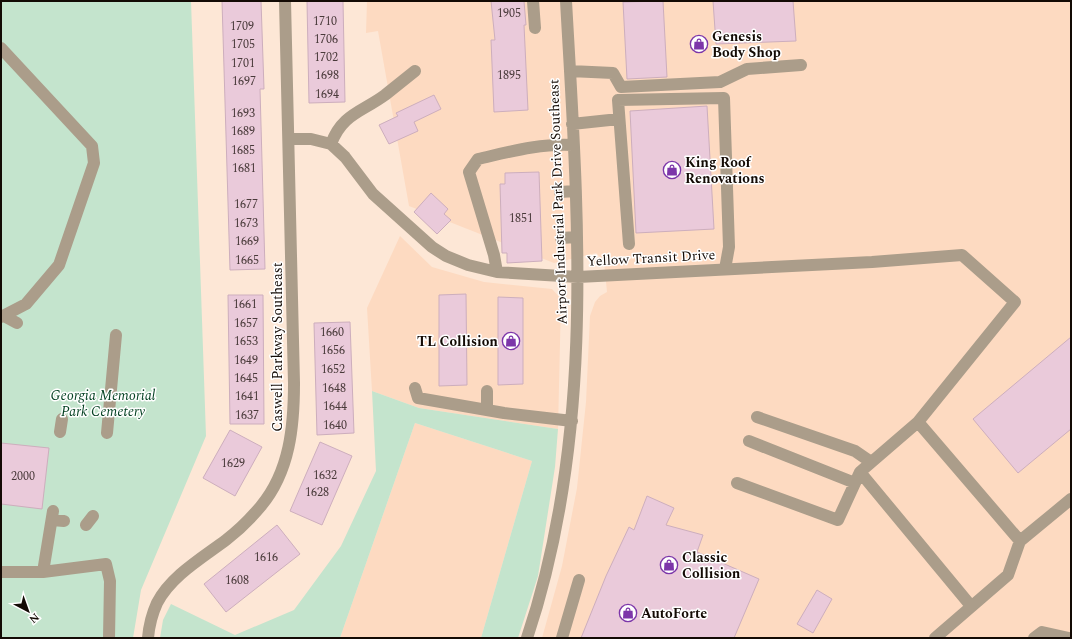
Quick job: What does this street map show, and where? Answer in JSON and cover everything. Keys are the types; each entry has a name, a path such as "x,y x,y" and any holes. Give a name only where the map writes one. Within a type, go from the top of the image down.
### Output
{"street":[{"name":"Caswell Parkway Southeast","path":"148,638 150,623 158,602 172,583 245,523 262,505 274,487 288,455 294,413 285,1"},
{"path":"534,1 534,28"},
{"name":"Airport Industrial Park Drive Southeast","path":"527,638 539,602 558,522 572,421 577,338 578,278 566,1"},
{"path":"1,48 92,146 94,163 60,265 26,304 2,316"},
{"path":"570,71 613,73 621,87 720,82 747,69 800,65"},
{"path":"330,144 336,130 349,117 384,95 415,71"},
{"path":"629,244 618,100 724,98 729,247 725,269"},
{"path":"572,124 620,119"},
{"name":"Yellow Transit Drive","path":"289,139 311,139 330,144 345,157 373,194 432,247 446,256 462,263 497,272 578,278 872,262 962,255 1015,302 918,422"},
{"path":"497,272 494,255 469,172 478,159 526,148 559,144 573,145"},
{"path":"560,192 575,191"},
{"path":"561,238 577,237"},
{"path":"2,316 17,323"},
{"path":"107,433 116,335"},
{"path":"415,388 418,398 487,410 572,421"},
{"path":"487,410 488,391"},
{"path":"757,417 855,452 871,462"},
{"path":"60,432 62,419"},
{"path":"737,483 838,520 860,472 918,422 1020,542"},
{"path":"749,441 855,483"},
{"path":"860,472 972,606"},
{"path":"935,638 1008,575 1020,542 1071,499"},
{"path":"43,572 52,516 64,521"},
{"path":"1,572 43,572 106,564 110,582 109,638"},
{"path":"562,638 579,580"},
{"path":"1034,638 1042,632 1069,638"}],"shaded area":[{"path":"367,1 1071,1 1071,638 542,638 562,566 577,488 586,402 590,316 595,302 600,296 607,292 604,261 596,253 554,263 409,206 378,31 366,33"},
{"path":"400,236 432,267 484,282 552,289 561,299 558,429 419,408 372,391 367,308"},
{"path":"415,423 532,461 481,638 340,638"}],"green space":[{"name":"Georgia Memorial Park Cemetery","path":"1,1 191,1 206,436 141,590 133,638 1,638"},
{"path":"372,391 419,408 558,429 555,467 538,576 518,638 481,638 532,461 415,423 340,638 160,638 163,620 171,604 235,635 294,610 341,546 376,471"}],"building":[{"path":"222,1 261,1 264,89 260,89 265,269 230,270"},
{"path":"307,1 343,1 345,102 309,103"},
{"path":"491,1 524,1 528,110 494,112 491,40 495,40"},
{"path":"663,1 667,77 627,79 623,2"},
{"path":"713,1 793,1 796,41 716,44"},
{"path":"434,95 441,109 414,122 418,131 389,144 379,125 398,116 396,113"},
{"name":"King Roof Renovations","path":"707,106 714,229 636,233 630,111"},
{"path":"539,172 542,261 507,263 507,253 502,253 500,184 505,184 505,173"},
{"path":"431,193 448,209 444,214 451,220 437,234 414,212"},
{"path":"466,294 467,385 439,386 439,295"},
{"path":"228,295 263,295 264,424 230,424"},
{"name":"TL Collision","path":"498,297 523,298 523,384 498,385"},
{"path":"350,322 354,433 317,435 314,323"},
{"path":"1071,337 1071,429 1018,473 973,419"},
{"path":"230,430 262,447 235,496 203,478"},
{"path":"320,442 352,456 322,525 290,511"},
{"path":"1,443 49,448 42,509 1,504"},
{"name":"Classic Collision","path":"647,496 674,508 666,525 703,535 697,552 759,579 734,638 581,638 606,576 629,527 634,530"},
{"path":"277,525 300,554 226,612 204,584"},
{"path":"817,590 832,599 813,633 797,624"}],"place":[{"name":"Genesis Body Shop","path":"699,44"},
{"name":"King Roof Renovations","path":"672,170"},
{"name":"TL Collision","path":"511,341"},
{"name":"Classic Collision","path":"669,565"},
{"name":"AutoForte","path":"628,613"}]}
